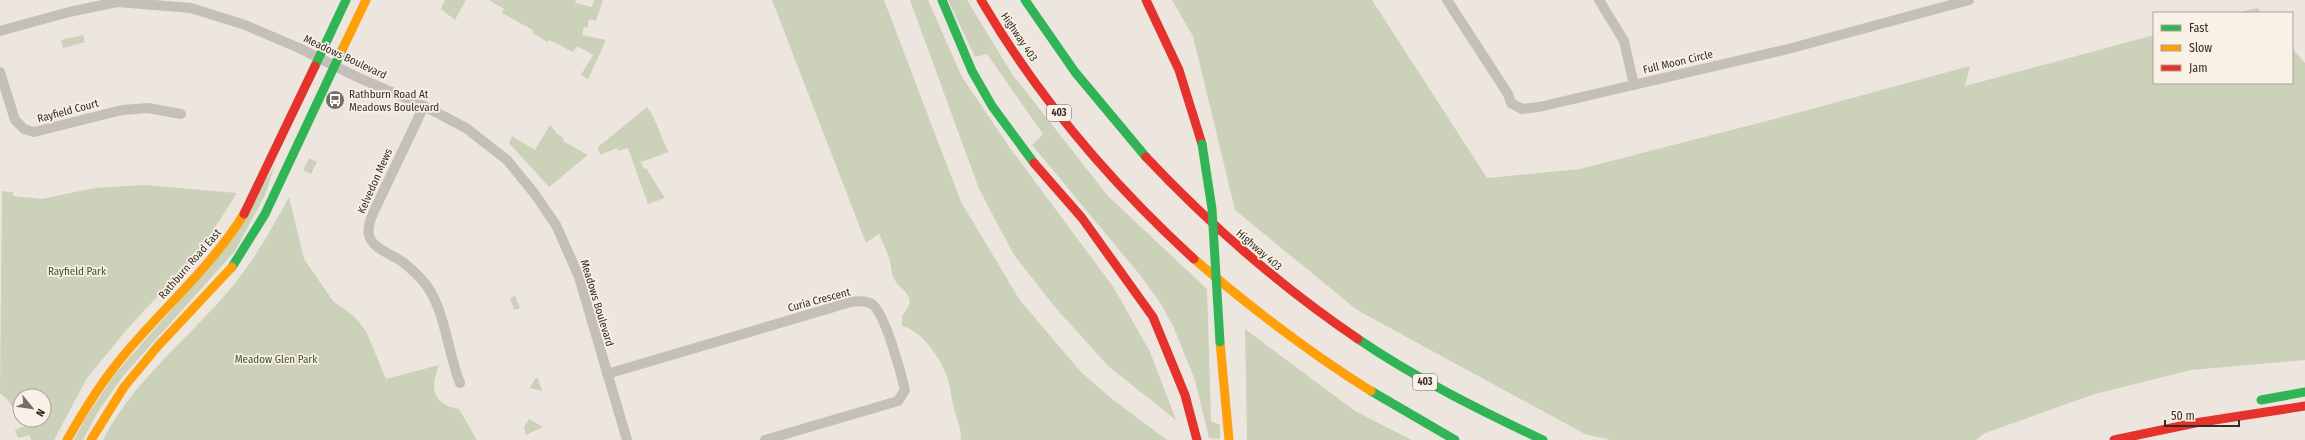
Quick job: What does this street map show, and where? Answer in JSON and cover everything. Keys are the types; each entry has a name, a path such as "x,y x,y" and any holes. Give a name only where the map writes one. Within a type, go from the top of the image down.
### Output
{"main road":[{"name":"Rathburn Road East","path":"69,437 104,381 124,355 192,283 228,240 250,204 317,58 346,0"},
{"path":"91,440 124,387 158,346 234,265 249,242 266,214 366,0"},
{"path":"942,0 972,71 992,106 1044,176 1082,218 1152,317 1168,350 1182,389 1197,440"},
{"name":"Highway 403","path":"981,0 1022,63 1074,133 1110,175 1187,254 1244,304 1292,340 1371,393 1455,440"},
{"name":"Highway 403","path":"1025,0 1072,70 1141,153 1183,199 1256,264 1314,310 1397,365 1472,407 1543,440"},
{"path":"1146,0 1180,68 1192,104 1202,144 1212,209 1220,342 1228,440"},
{"path":"2251,402 2305,392"},
{"path":"2114,440 2195,423 2305,406"},
{"path":"2142,433 2153,422 2200,412"}],"street":[{"name":"Full Moon Circle","path":"1447,0 1508,94 1510,103 1522,109 1634,85 1792,48 1969,0"},
{"path":"1599,0 1624,41 1634,85"},
{"name":"Meadows Boulevard","path":"0,31 91,6 117,2 191,8 245,25 424,106 466,128 507,160 538,198 556,225 579,277 627,440"},
{"name":"Rayfield Court","path":"0,72 15,120 24,129 34,132 122,110 148,108 181,114"},
{"name":"Kelvedon Mews","path":"424,106 372,215 369,224 369,236 376,245 404,263 430,289 436,302 448,350 460,383"},
{"name":"Curia Crescent","path":"607,374 853,301 872,304 878,311 884,323 900,371 905,390 898,401 765,440"}],"green space":[{"path":"445,0 466,0 455,20 441,9"},
{"path":"489,0 576,0 575,3 592,7 594,0 603,0 596,21 589,19 587,28 584,27 582,35 606,40 588,79 581,75 593,55 577,46 573,52 549,40 548,42 532,33 533,30 502,13 504,9"},
{"path":"772,0 884,0 961,202 1019,299 1080,371 1112,399 1167,440 961,440 960,427 945,372 931,347 917,334 902,326 902,316 907,309 909,298 893,277 890,261 879,234 866,243"},
{"path":"910,0 928,0 962,77 1010,148 1114,288 1150,352 1176,420 1108,366 1054,306 1014,255 979,189"},
{"path":"948,0 967,0 1012,74 1108,196 1207,289 1211,421 1220,425 1220,439 1209,438 1195,380 1174,328 1161,304 1140,275 1032,145 1043,134 987,54 975,57"},
{"path":"1172,0 1372,0 1487,178 1580,169 1797,113 1970,66 1965,86 2153,35 2153,84 2293,84 2293,49 2305,63 2305,360 2191,370 2095,394 1985,433 1976,440 1611,440 1585,434 1357,310 1235,210 1193,36"},
{"path":"2257,8 2261,12 2241,12"},
{"path":"83,35 85,42 63,48 61,40"},
{"path":"647,107 669,152 641,162 644,169 646,168 665,198 648,204 628,148 618,151 617,148 600,155 598,147"},
{"path":"550,125 557,134 564,138 563,141 588,155 549,187 509,143 512,136 535,150"},
{"path":"309,158 317,162 311,174 303,170"},
{"path":"275,165 265,195 235,251 123,376 99,410 83,440 74,440 85,419 116,373 216,259"},
{"name":"Rayfield Park","path":"143,185 237,193 199,252 128,328 87,378 54,440 31,440 30,435 18,438 15,430 20,428 52,428 52,388 12,388 12,406 8,400 0,393 2,191 13,192 13,196 42,199 94,188"},
{"name":"Meadow Glen Park","path":"289,197 304,259 333,301 355,317 366,331 386,379 439,365 436,373 434,388 438,399 450,407 459,409 477,440 103,440 115,419 144,381 235,283 260,247"},
{"path":"515,296 520,308 514,310 510,298"},
{"path":"1245,329 1355,411 1412,440 1247,440"},
{"path":"538,378 542,391 530,388 535,379"},
{"path":"529,419 543,427 526,435 524,427"}],"traffic: fast":[{"path":"315,66 346,0"},
{"path":"942,0 972,71 992,106 1034,163"},
{"path":"1025,0 1075,72 1146,157"},
{"path":"232,267 265,214 342,50"},
{"path":"1202,144 1212,209 1220,342"},
{"path":"1358,339 1380,354 1426,381 1543,440"},
{"path":"1371,391 1455,440"},
{"path":"2261,400 2305,392"}],"traffic: slow":[{"path":"342,50 366,0"},
{"path":"67,440 108,375 139,337 217,252 244,214"},
{"path":"1194,259 1280,328 1325,361 1371,391"},
{"path":"91,440 124,387 158,346 232,267"},
{"path":"1220,342 1229,440"}],"traffic: jam":[{"path":"981,0 1026,70 1078,137 1134,200 1194,259"},
{"path":"1146,0 1179,70 1202,144"},
{"path":"244,214 315,66"},
{"path":"1146,157 1195,207 1247,254 1301,298 1358,339"},
{"path":"1034,163 1082,218 1153,317 1185,395 1197,440"},
{"path":"2114,440 2195,423 2305,406"}],"place":[{"name":"Rathburn Road At Meadows Boulevard","path":"335,100"}]}
